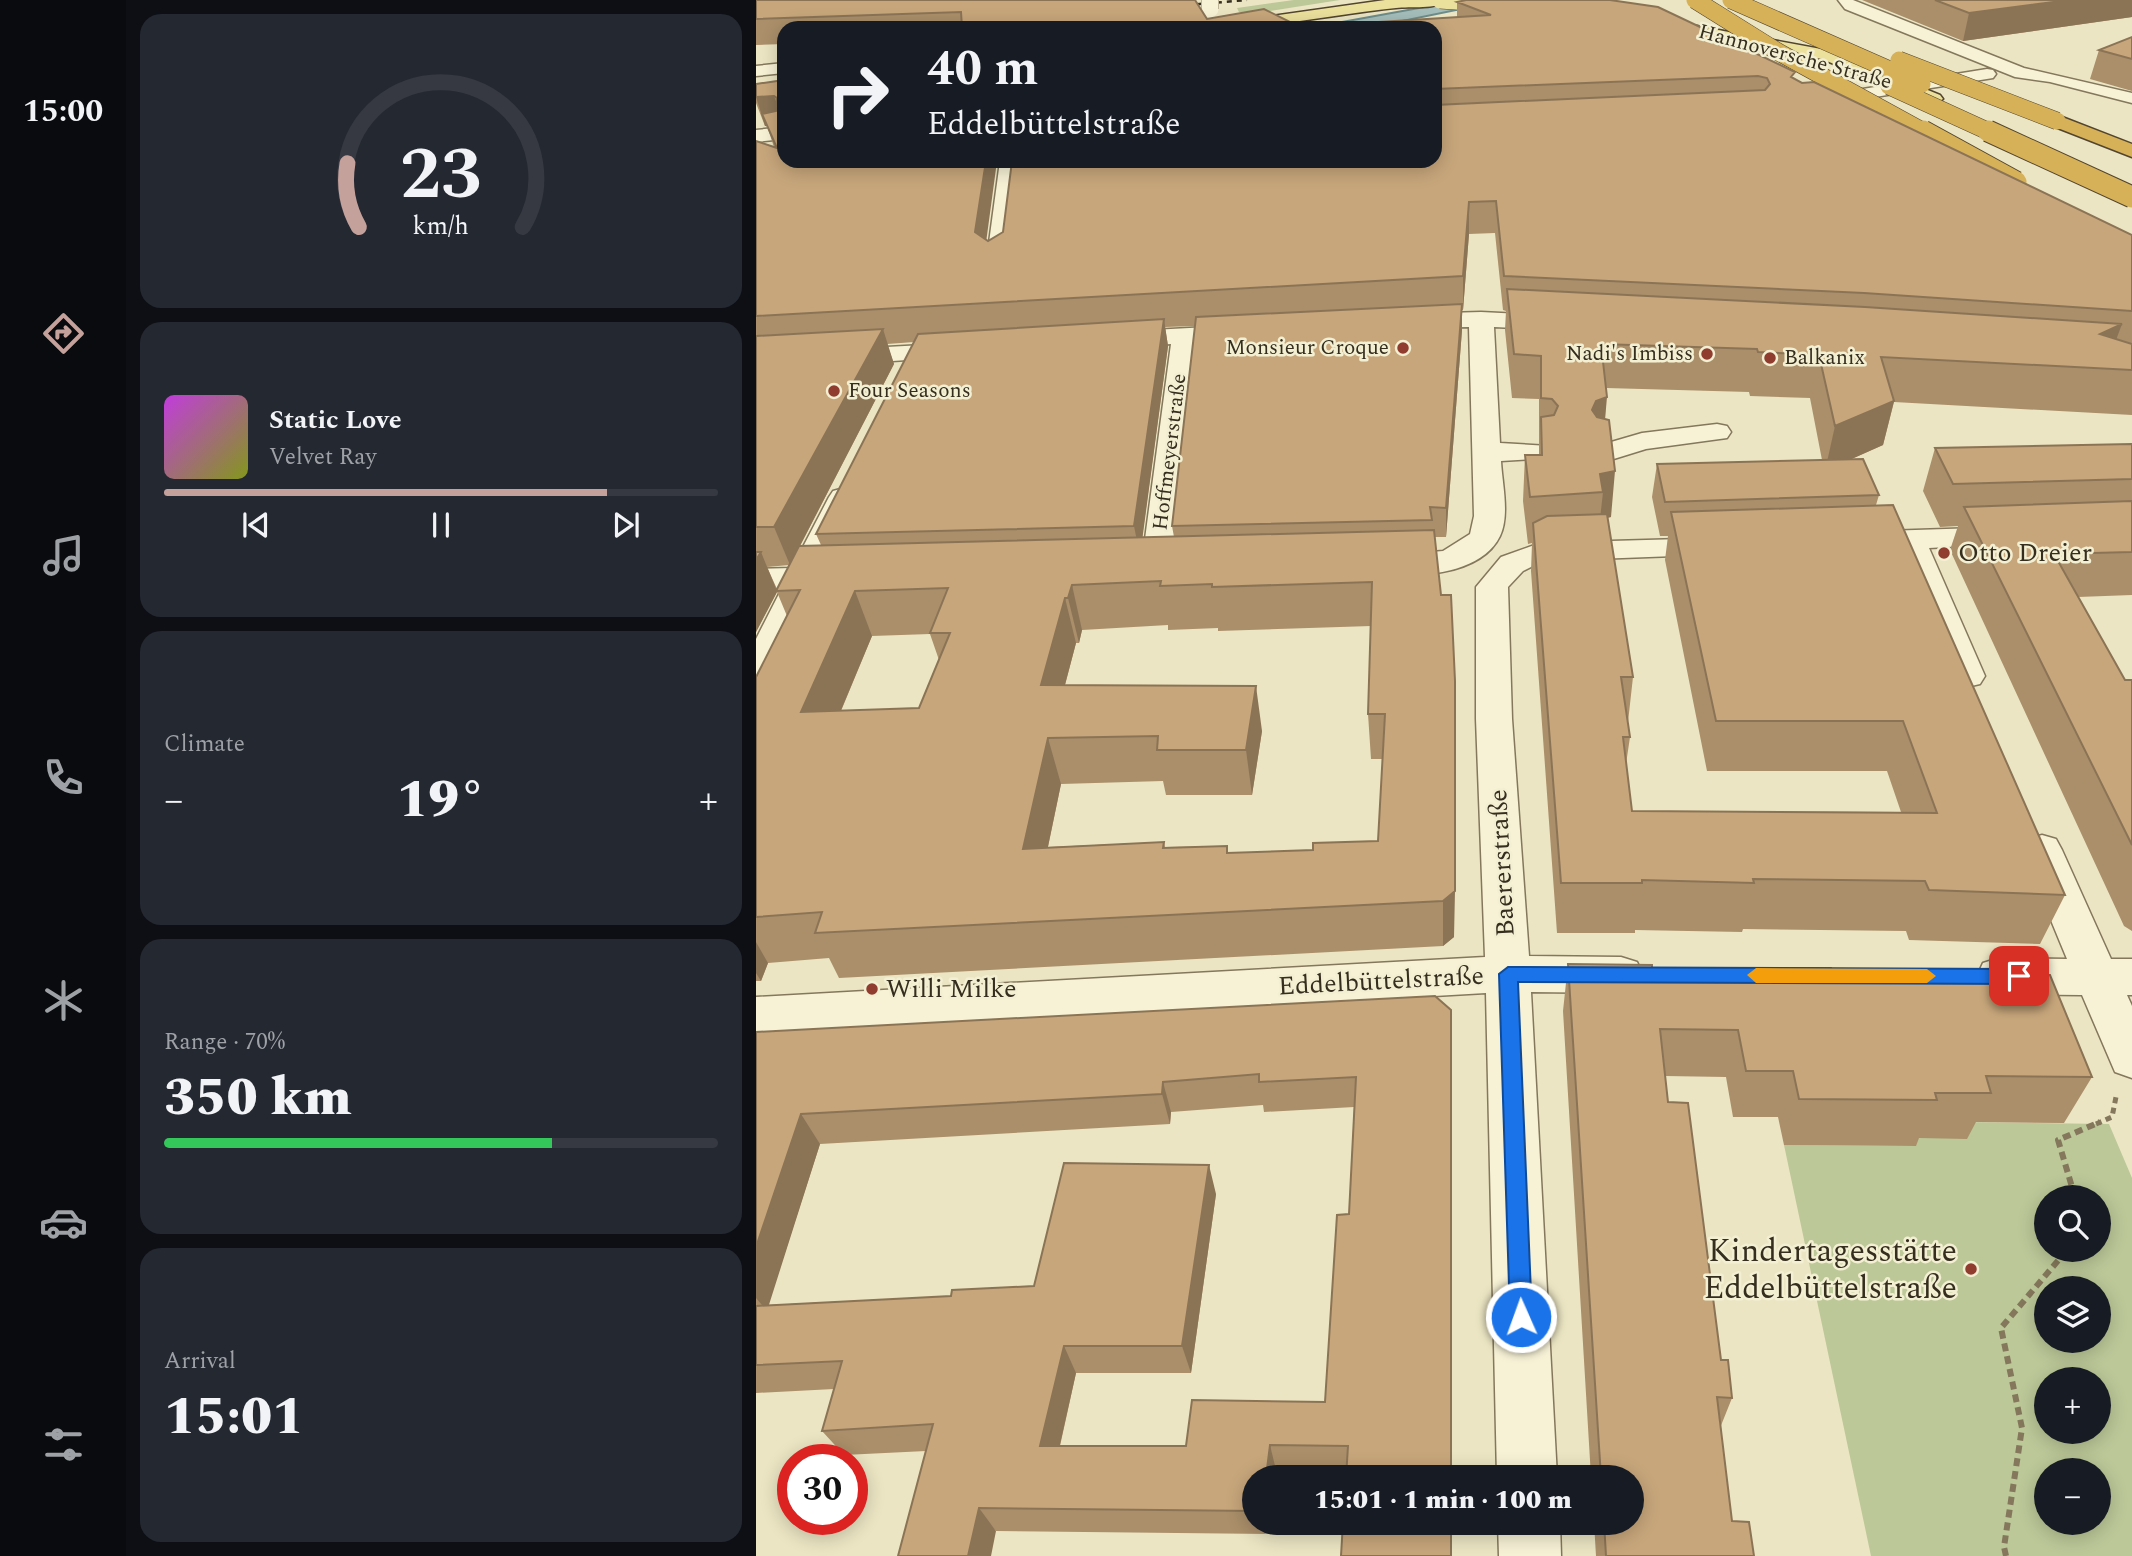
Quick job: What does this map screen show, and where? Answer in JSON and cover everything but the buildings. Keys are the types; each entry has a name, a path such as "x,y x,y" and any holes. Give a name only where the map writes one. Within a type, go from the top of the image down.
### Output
{"highway":[{"path":"1695,0 1780,53 2034,192"},
{"path":"1695,0 2132,197"},
{"path":"1732,0 1858,44 2132,151"},
{"path":"1732,0 2132,177"}],"main road":[{"path":"1271,21 1396,3 1440,0 1531,5"},
{"name":"Hannoversche Straße","path":"1641,22 1682,28 1816,58 1908,87 2132,190"}],"street":[{"path":"1847,3 1882,0"},
{"path":"1847,3 2021,73"},
{"path":"1210,4 1210,15 1216,21"},
{"path":"1471,18 1531,5"},
{"path":"756,54 777,53"},
{"path":"756,71 777,69"},
{"path":"1798,104 1989,74 2021,73 2050,77 2132,98"},
{"path":"756,136 777,134"},
{"path":"997,265 1009,168"},
{"path":"1385,322 1481,319 1578,324"},
{"name":"Baererstraße","path":"1481,319 1489,516 1485,536 1486,560 1492,587 1490,610 1508,974 1527,1465"},
{"path":"1088,342 1265,330"},
{"name":"Hoffmeyerstraße","path":"1157,569 1185,336"},
{"path":"756,362 908,366 985,349"},
{"path":"1604,453 1642,441 1717,432"},
{"path":"1486,452 1539,452"},
{"path":"756,673 859,465"},
{"path":"1828,542 2034,535"},
{"path":"1909,539 1978,701"},
{"path":"1349,565 1486,560 1541,552 1748,546"},
{"path":"1122,570 1191,568"},
{"path":"756,579 859,575"},
{"path":"2029,818 2115,977 2132,1058"},
{"name":"Eddelbüttelstraße","path":"756,1016 1508,974 1655,975"},
{"path":"1960,976 2115,977"},
{"path":"1529,1535 1530,1556"}],"path":[{"path":"2071,1185 2058,1140 2112,1117 2113,1100"},
{"path":"2006,1556 2004,1547 2022,1428 2001,1328 2057,1262"}],"green space":[{"path":"1294,0 1340,0 1257,13 1239,12 1237,8"},
{"name":"Kindertagesstätte Eddelbüttelstraße","path":"1962,1122 2109,1124 2132,1178 2132,1556 1871,1556 1784,1145 1915,1146 1913,1138"}],"water":[{"path":"1463,0 1471,7 1402,21 1348,21"}],"railway":[{"path":"1177,6 1247,0"}],"slow traffic":[{"path":"1756,975 1927,976"}],"place":[{"name":"Monsieur Croque","path":"1403,348"},
{"name":"Nadi's Imbiss","path":"1707,354"},
{"name":"Balkanix","path":"1770,358"},
{"name":"Four Seasons","path":"834,391"},
{"name":"Otto Dreier","path":"1944,553"},
{"name":"Willi Milke","path":"872,989"},
{"name":"Kindertagesstätte Eddelbüttelstraße","path":"1971,1269"}],"route":[{"path":"1521,1317 1508,974 2019,976"}]}
